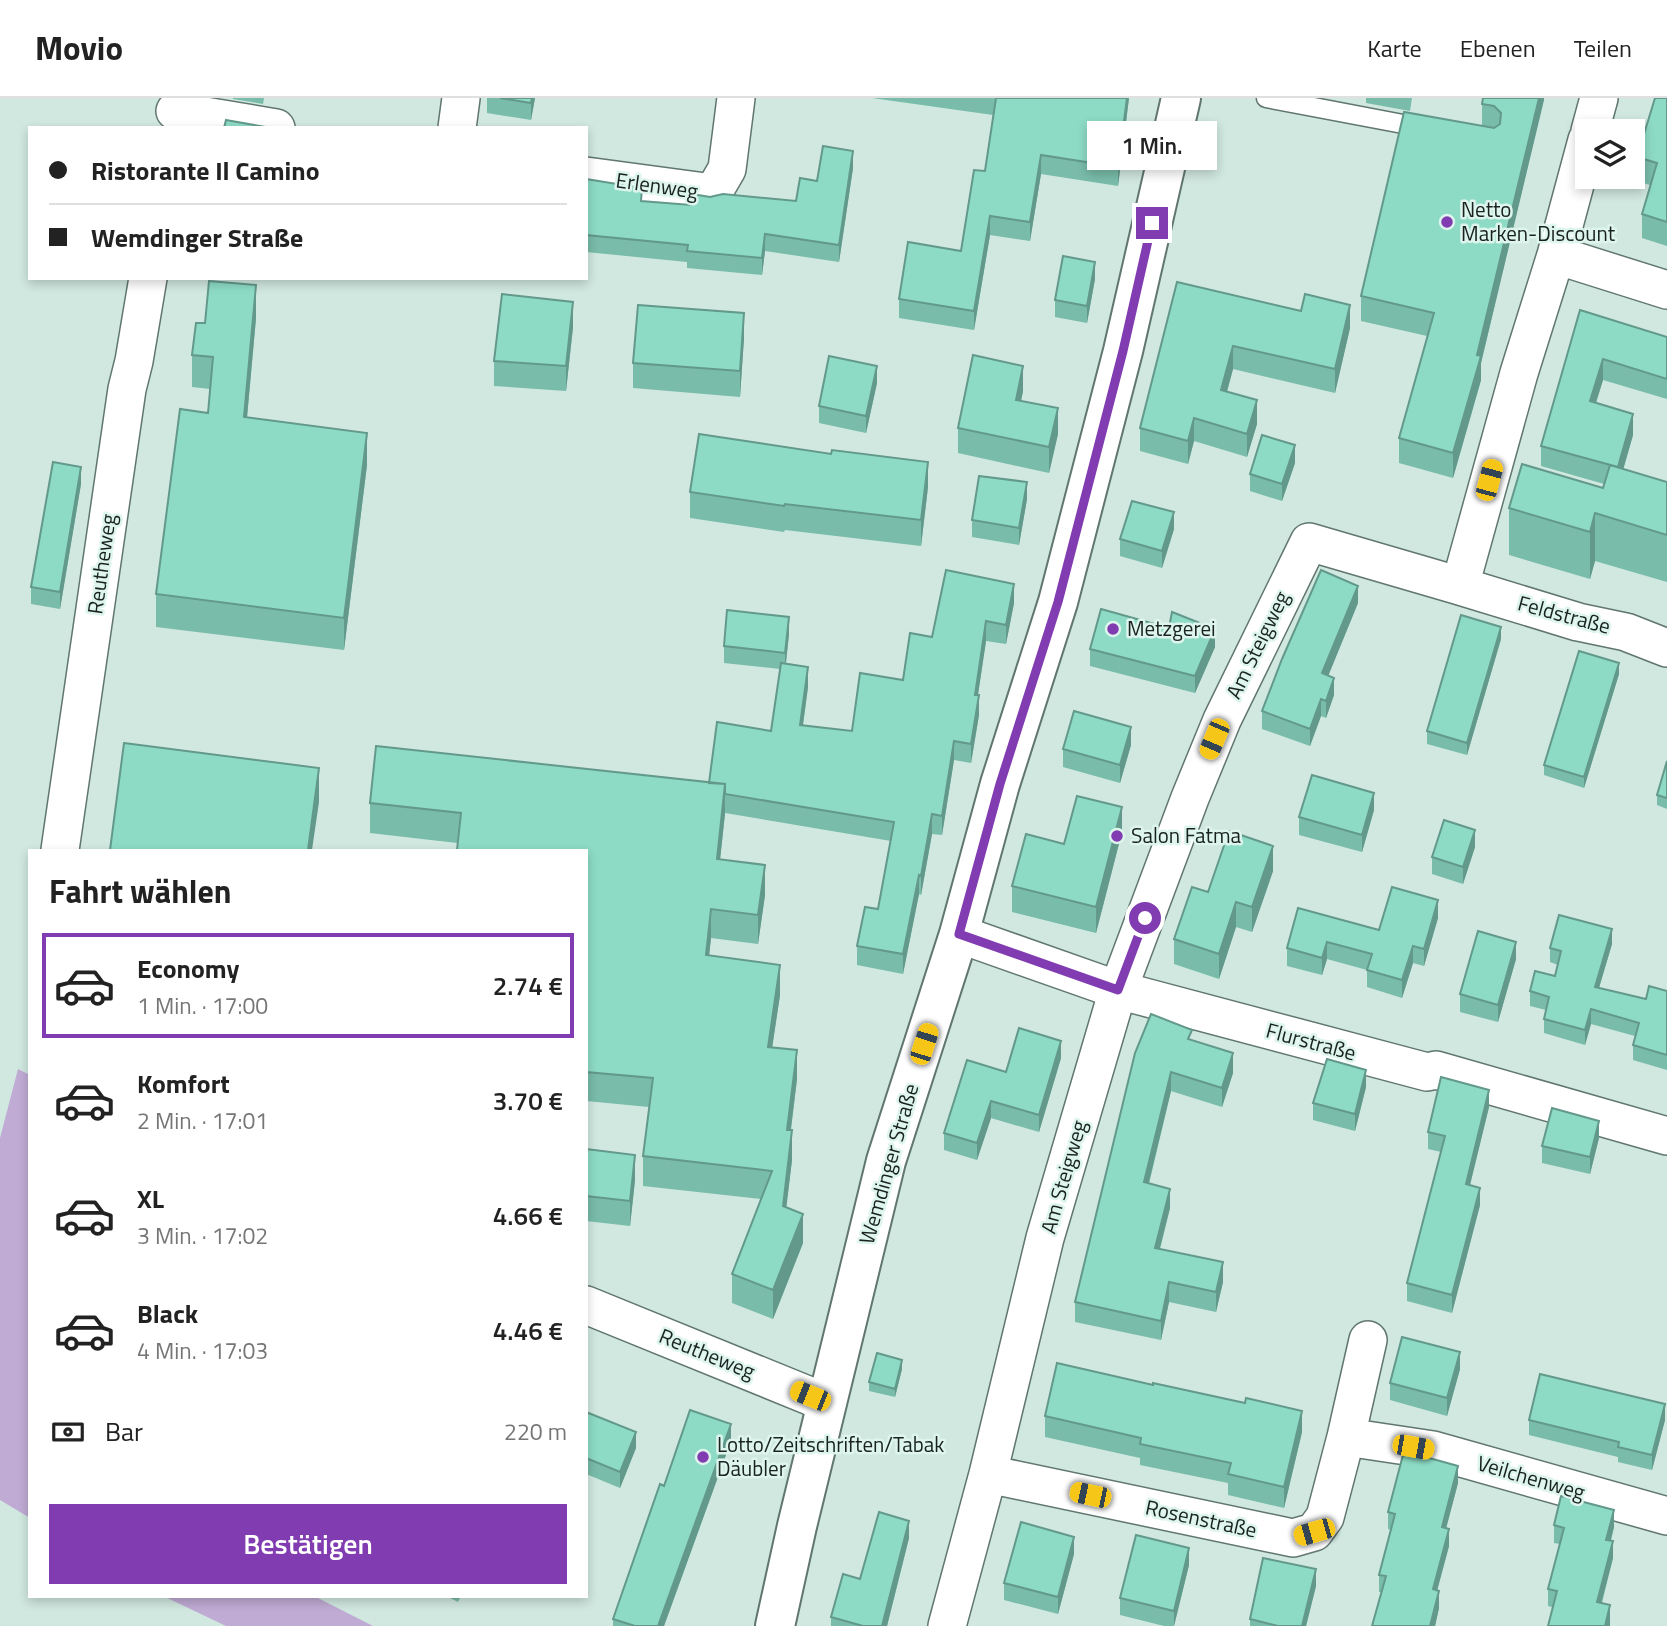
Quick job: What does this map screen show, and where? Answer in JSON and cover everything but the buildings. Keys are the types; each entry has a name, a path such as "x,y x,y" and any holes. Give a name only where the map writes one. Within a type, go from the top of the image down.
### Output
{"main road":[{"name":"Wemdinger Straße","path":"775,1626 886,1161 959,934 1000,784 1058,602 1123,351 1181,98"}],"street":[{"path":"457,126 461,98"},
{"name":"Erlenweg","path":"588,176 713,193 727,169 736,98"},
{"path":"1593,119 1599,98"},
{"path":"175,112 263,126"},
{"path":"1460,586 1575,185"},
{"path":"1556,255 1667,290"},
{"name":"Reutheweg","path":"60,849 127,389 148,280"},
{"name":"Am Steigweg","path":"947,1626 988,1474 1045,1238 1118,990 1222,720 1309,542 1460,586"},
{"name":"Feldstraße","path":"1460,586 1578,622 1626,632 1667,648"},
{"name":"Flurstraße","path":"959,934 1118,990 1414,1069 1427,1072 1436,1070 1667,1136"},
{"name":"Reutheweg","path":"588,1306 827,1403"},
{"name":"Rosenstraße","path":"988,1474 1293,1538 1314,1532 1325,1517 1368,1340"},
{"name":"Veilchenweg","path":"1346,1437 1433,1451 1667,1516"}],"lane":[{"path":"1266,98 1441,131"}],"shaded area":[{"path":"18,1069 28,1074 28,1517 0,1500 0,1138"},
{"path":"167,1598 318,1598 373,1626 226,1626"}],"place":[{"name":"Netto Marken-Discount","path":"1447,222"},
{"name":"Metzgerei","path":"1113,629"},
{"name":"Salon Fatma","path":"1117,836"},
{"name":"Lotto/Zeitschriften/Tabak Däubler","path":"703,1457"}],"route":[{"path":"1145,918 1118,990 959,934 1000,784 1058,602 1116,380 1152,223"}]}
